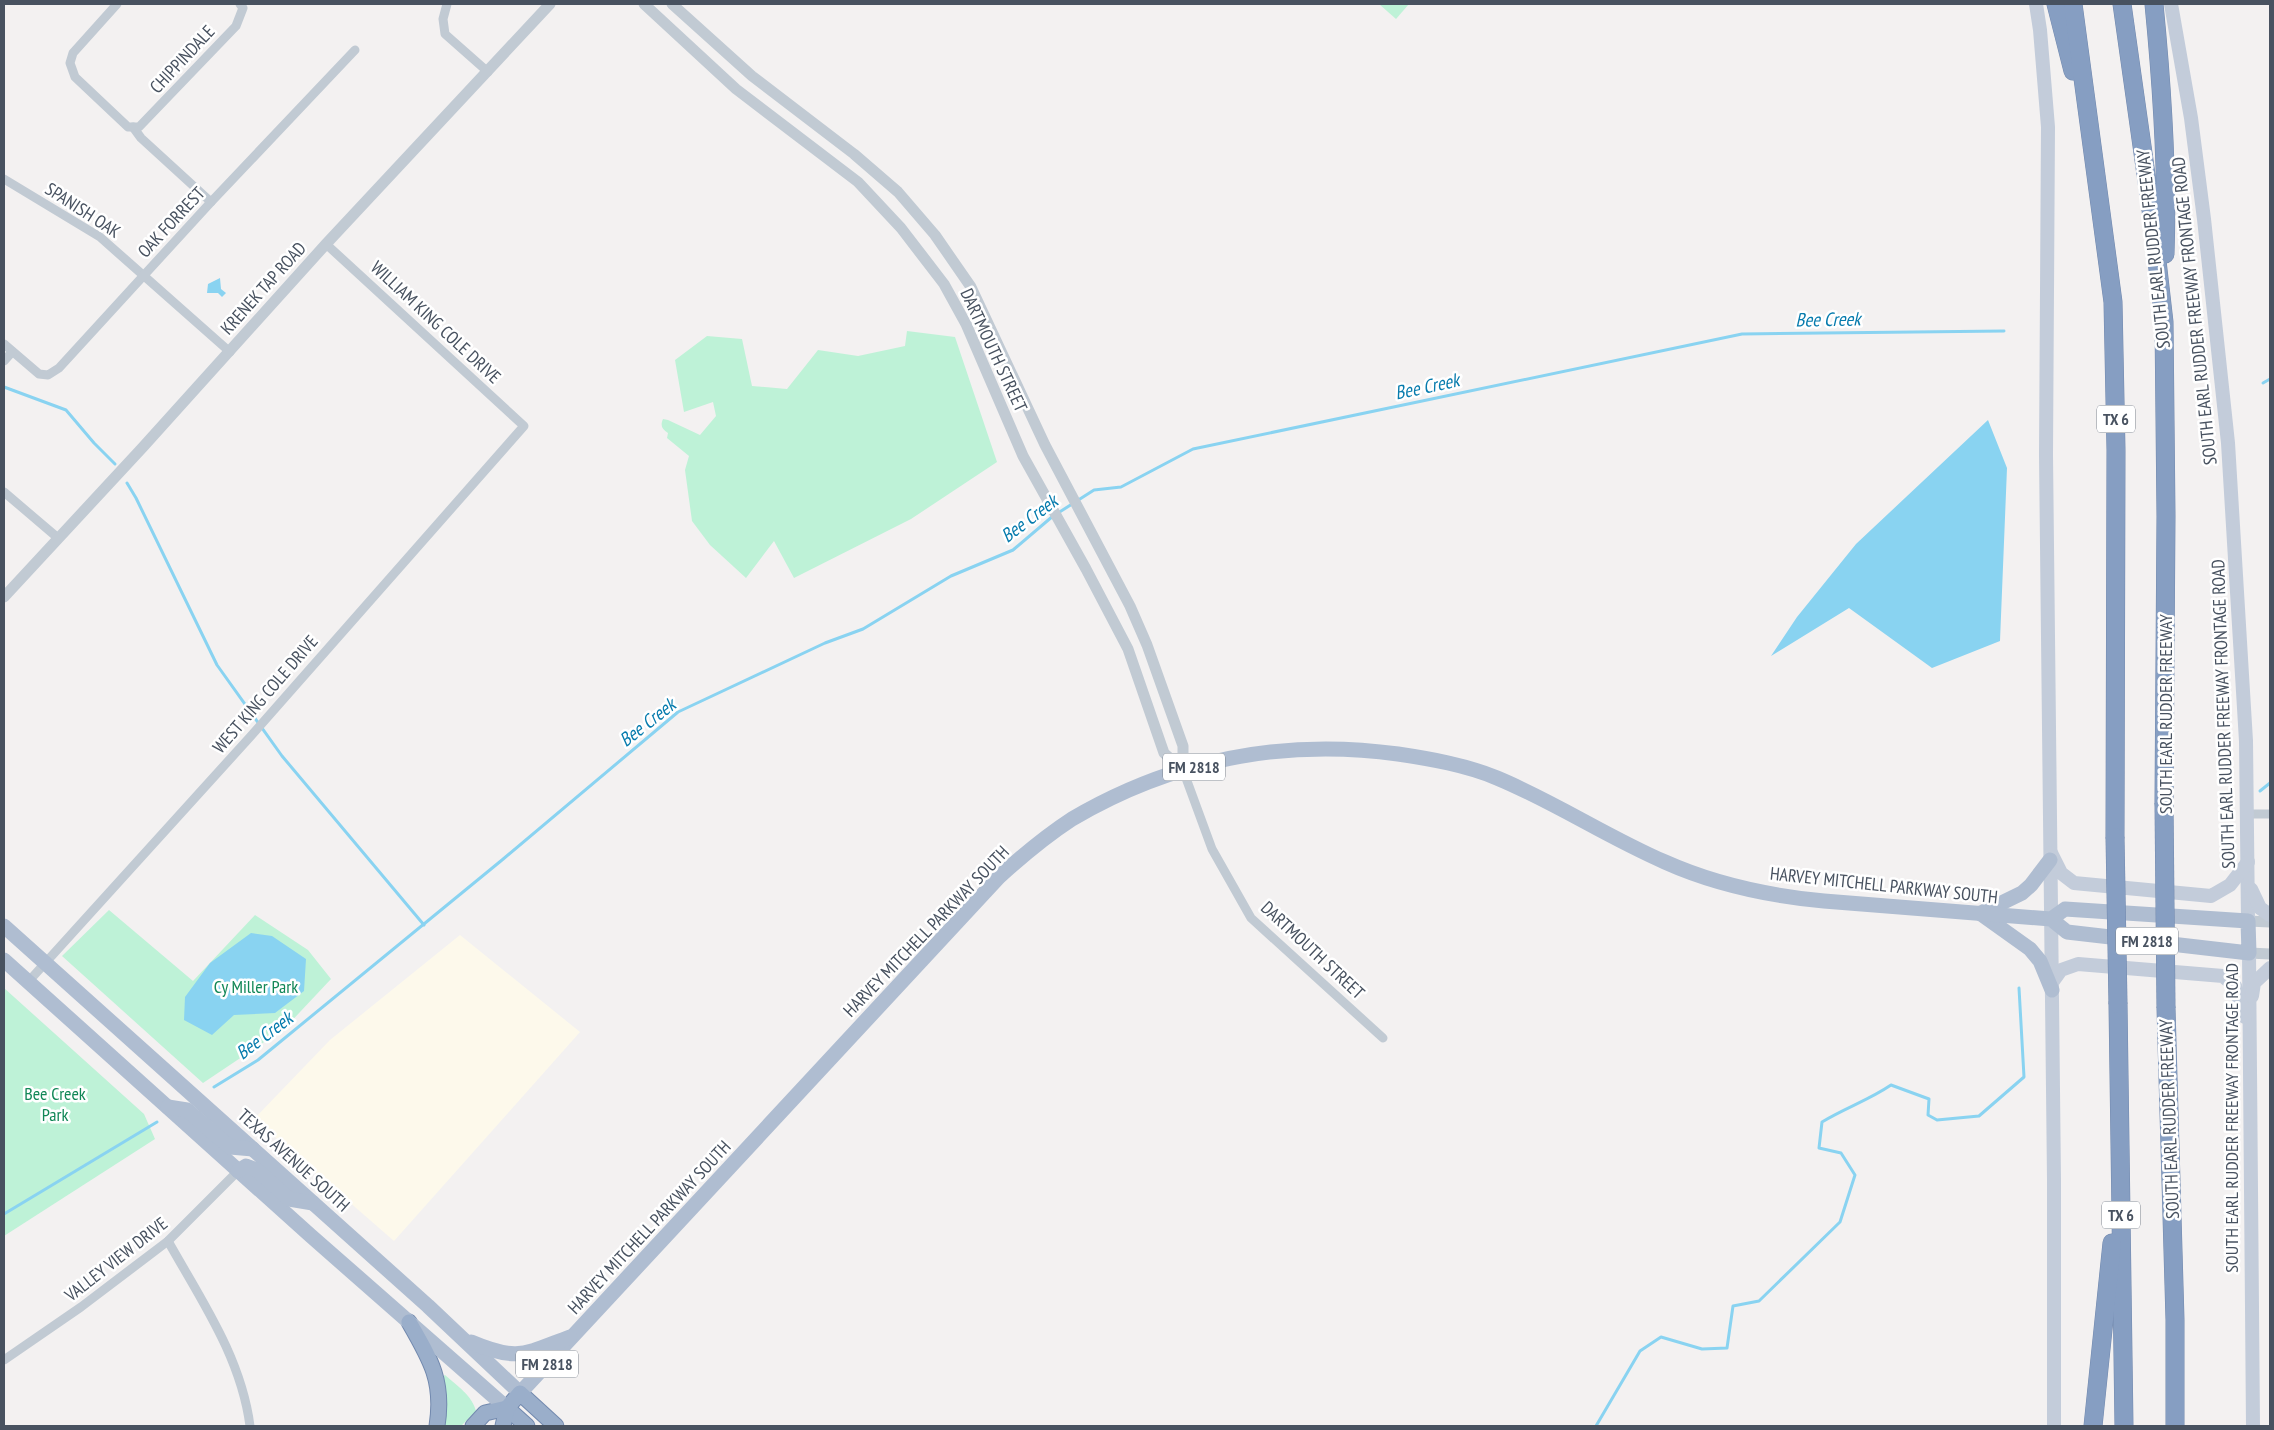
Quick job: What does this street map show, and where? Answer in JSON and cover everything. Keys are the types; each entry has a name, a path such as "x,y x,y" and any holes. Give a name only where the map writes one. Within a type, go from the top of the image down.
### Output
{"highway":[{"path":"2056,4 2071,62 2101,201"},
{"name":"TX 6","path":"2073,4 2101,201 2113,302 2116,411 2115,837 2124,1426"},
{"name":"SOUTH EARL RUDDER FREEWAY","path":"2122,4 2152,217 2164,322 2166,1008 2175,1320 2175,1426"},
{"path":"2154,4 2159,54 2166,223 2164,322"},
{"path":"2093,1426 2120,1166"},
{"path":"2175,1320 2182,1363 2186,1426"},
{"path":"409,1322 432,1362 437,1377 440,1400 437,1426"},
{"name":"HARVEY MITCHELL PARKWAY SOUTH","path":"503,1426 507,1408 520,1393"},
{"name":"TEXAS AVENUE SOUTH","path":"520,1393 556,1426"},
{"path":"473,1426 485,1413 507,1408 527,1426"}],"main road":[{"path":"2036,4 2048,127 2046,455 2052,987 2054,1426"},
{"name":"SOUTH EARL RUDDER FREEWAY FRONTAGE ROAD","path":"2171,4 2191,118 2204,219 2228,444 2246,741 2252,1426"},
{"name":"HARVEY MITCHELL PARKWAY SOUTH","path":"520,1393 998,877 1071,820 1112,797 1213,760 1284,750 1332,748 1411,756 1447,763 1495,777 1556,804 1581,820 1663,862 1690,872 1787,898 2051,919 2067,932 2249,952"},
{"path":"2050,855 2061,873 2074,883 2211,896 2230,885 2248,862"},
{"path":"2050,855 2031,885 2022,893 1980,913 2030,949 2040,961 2052,987"},
{"path":"2248,882 2260,908 2270,916"},
{"name":"HARVEY MITCHELL PARKWAY SOUTH","path":"2051,919 2065,909 2248,921"},
{"name":"TEXAS AVENUE SOUTH","path":"4,926 313,1203 520,1393"},
{"path":"4,960 238,1171 507,1408"},
{"path":"2052,987 2061,970 2078,964 2223,976 2235,986 2249,1029"},
{"path":"2249,1011 2254,983 2270,968"},
{"path":"167,1107 187,1110 230,1147 253,1149"},
{"path":"238,1171 246,1166 257,1170 289,1199 313,1203"},
{"path":"461,1338 502,1354 516,1355 574,1336"}],"street":[{"path":"117,4 73,53 70,63 75,77 128,127 133,127 141,138 210,202"},
{"name":"CHIPPINDALE","path":"133,127 139,127 158,109 236,26 243,8 240,4"},
{"path":"447,4 443,19 445,34 488,72"},
{"name":"KRENEK TAP ROAD","path":"4,597 230,352 326,244 550,4"},
{"name":"DARTMOUTH STREET","path":"644,4 736,89 858,182 901,228 944,284 966,324 1023,456 1128,649 1164,753 1183,770"},
{"name":"DARTMOUTH STREET","path":"672,4 752,76 854,154 898,192 935,235 971,287 1045,445 1130,606 1147,645 1183,746 1183,770 1212,849 1251,918 1383,1038"},
{"name":"OAK FORREST","path":"4,344 39,374 48,375 59,368 210,202 355,50"},
{"name":"SPANISH OAK","path":"4,179 100,237 230,352"},
{"name":"WILLIAM KING COLE DRIVE","path":"326,244 524,426"},
{"path":"4,362 12,352"},
{"name":"WEST KING COLE DRIVE","path":"28,982 250,737 524,426"},
{"path":"4,492 58,538"},
{"path":"2247,814 2270,814"},
{"path":"2248,921 2270,922"},
{"path":"2249,952 2270,954"},
{"name":"VALLEY VIEW DRIVE","path":"4,1360 81,1307 168,1241 238,1171"},
{"path":"168,1241 219,1329 234,1361 250,1426"}],"shaded area":[{"path":"460,935 580,1032 394,1241 254,1119 330,1040"}],"green space":[{"path":"1379,4 1409,4 1396,19"},
{"path":"907,331 955,337 997,462 911,519 794,578 774,541 746,578 710,545 692,521 685,470 689,456 667,438 668,433 662,427 662,421 663,419 668,420 700,435 716,416 713,402 684,412 675,360 707,336 742,339 752,386 787,389 818,350 858,356 905,346"},
{"name":"Cy Miller Park","path":"109,910 193,981 255,915 308,950 331,979 285,1028 203,1083 62,956"},
{"name":"Bee Creek Park","path":"4,988 144,1114 155,1139 4,1236"},
{"path":"445,1375 468,1395 476,1411 461,1426 444,1426 442,1377"}],"water":[{"path":"220,278 221,289 226,293 222,297 218,293 207,293 208,284"},
{"path":"1988,420 2007,468 2000,641 1932,668 1849,608 1771,656 1797,617 1856,544"},
{"path":"251,933 272,936 306,959 304,991 275,1013 234,1015 212,1035 184,1020 185,997 210,963"}],"waterway":[{"name":"Bee Creek","path":"1058,513 1094,490 1121,487 1193,449 1742,334 2004,331"},
{"name":"Bee Creek","path":"2263,383 2270,379"},
{"path":"4,387 66,410 115,464"},
{"path":"127,483 217,665 282,756 424,925"},
{"name":"Bee Creek","path":"214,1087 258,1060 502,860 678,712 825,643 863,629 951,576 1013,550 1053,516"},
{"path":"2260,791 2270,783"},
{"path":"1596,1426 1640,1351 1661,1337 1702,1349 1727,1348 1733,1306 1759,1301 1840,1222 1855,1175 1841,1153 1819,1148 1822,1122 1891,1085 1929,1099 1928,1115 1937,1120 1979,1116 2024,1077 2019,988"},
{"name":"Bee Creek","path":"4,1214 157,1122"}]}
